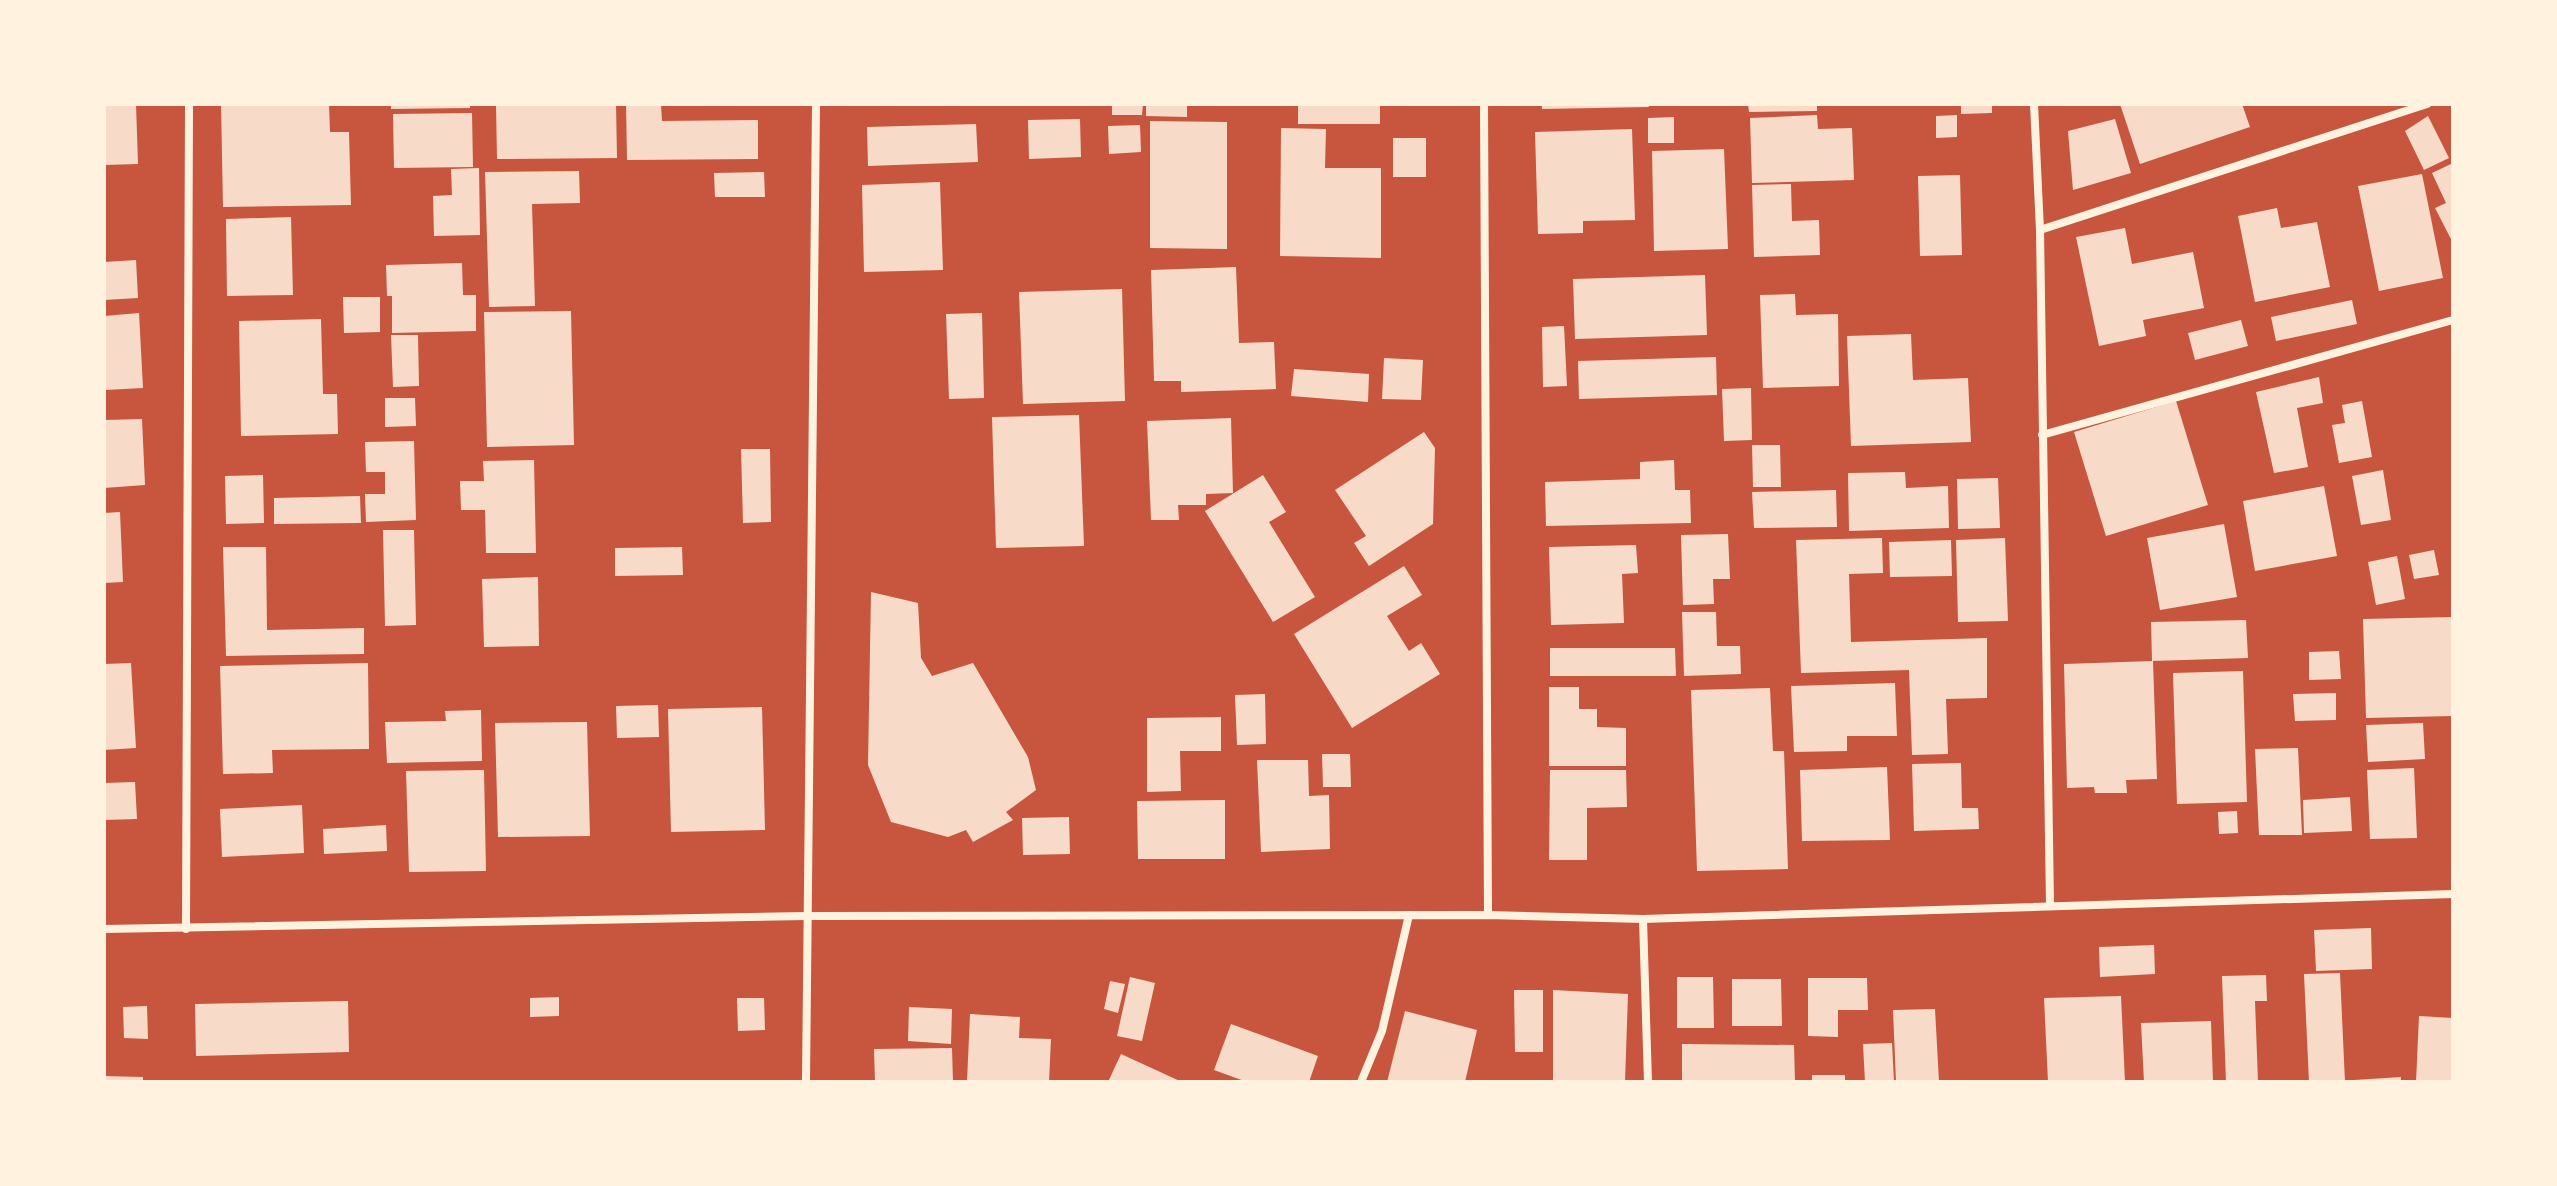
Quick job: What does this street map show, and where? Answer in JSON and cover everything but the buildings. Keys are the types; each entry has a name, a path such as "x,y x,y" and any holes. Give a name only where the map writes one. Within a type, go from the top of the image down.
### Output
{"street":[{"path":"186,929 189,104"},
{"path":"806,1082 816,104"},
{"path":"1484,104 1488,915"},
{"path":"2034,104 2040,230 2050,905"},
{"path":"2040,230 2427,104"},
{"path":"2042,435 2453,320"},
{"path":"104,929 807,916 1488,915 1643,919 2453,894"},
{"path":"1361,1082 1382,1031 1409,915"},
{"path":"1643,919 1648,1082"}]}
